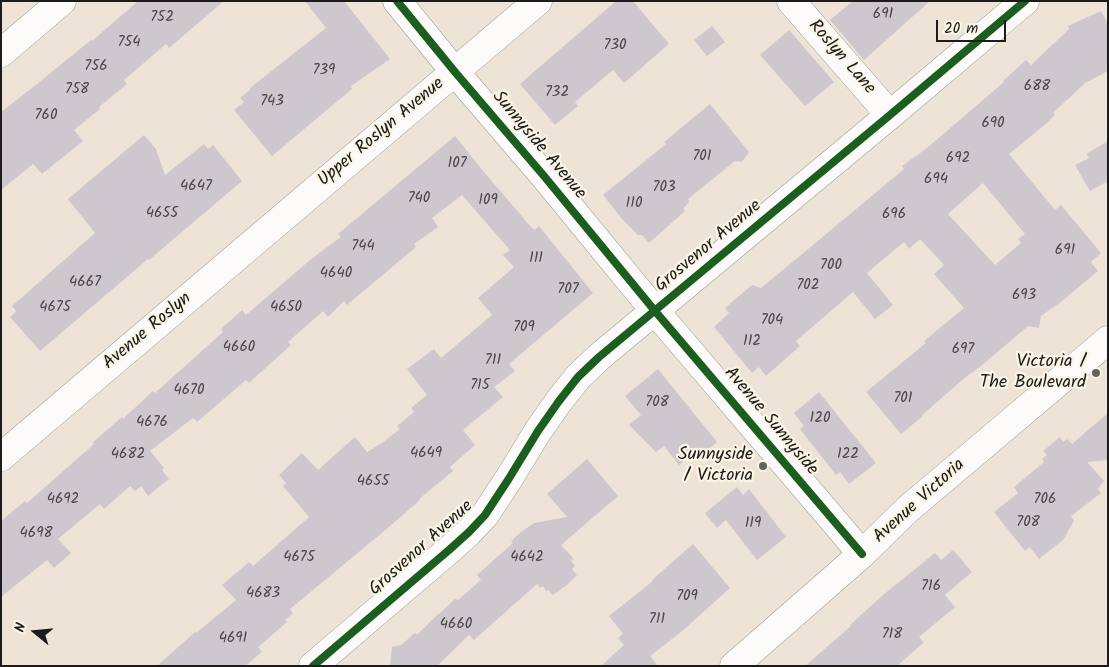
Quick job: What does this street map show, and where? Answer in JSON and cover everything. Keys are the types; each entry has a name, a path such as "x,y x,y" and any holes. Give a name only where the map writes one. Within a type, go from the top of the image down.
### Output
{"street":[{"path":"1,53 62,1"},
{"name":"Sunnyside Avenue","path":"397,1 655,311"},
{"name":"Upper Roslyn Avenue","path":"295,207 538,1"},
{"name":"Roslyn Lane","path":"791,1 890,115"},
{"name":"Grosvenor Avenue","path":"313,666 469,532 485,514 538,431 578,377 599,357 1025,1"},
{"name":"Avenue Roslyn","path":"1,457 295,207"},
{"name":"Avenue Sunnyside","path":"655,311 862,554"},
{"name":"Avenue Victoria","path":"734,666 862,554 908,509 1108,340"}],"building":[{"path":"138,1 224,1 169,48 166,44 124,80 127,84 74,130 83,141 42,174 33,164 1,190 1,112 92,41"},
{"path":"305,1 344,1 390,59 351,86 352,89 272,156 234,110 244,102 240,98 250,88 326,28"},
{"path":"616,1 633,1 669,44 624,83 613,70 575,102 578,106 555,125 520,84"},
{"path":"853,1 930,1 864,60 830,20"},
{"path":"1101,11 1108,24 1108,71 1085,83 1053,113 1055,115 1009,154 1055,210 1061,205 1101,253 1091,262 1098,271 1041,316 1039,328 1028,326 901,434 866,392 926,343 924,341 964,308 934,274 944,265 920,239 909,249 904,242 867,273 893,305 875,319 853,292 796,341 800,346 766,376 759,367 752,373 714,327 729,313 725,308 752,285 761,288 904,169 902,166 927,148 1004,82 1026,60 1031,65 1069,29 1068,26","holes":["983,183 1025,234 1018,239 1021,243 995,265 948,214"]},
{"path":"712,26 725,42 707,56 694,40"},
{"path":"789,30 834,82 805,106 760,55"},
{"path":"710,104 749,152 742,162 735,161 688,199 689,202 683,209 685,211 649,243 622,219 603,195 666,144 664,142"},
{"path":"144,135 156,149 165,175 204,144 208,149 213,145 242,181 40,351 10,317 16,311 12,306 95,233 68,199"},
{"path":"455,136 531,227 535,230 539,226 593,293 509,364 515,371 494,387 503,397 463,430 475,445 450,467 453,471 290,609 293,613 285,620 287,622 258,647 262,652 245,666 157,666 195,632 236,600 222,585 249,562 253,566 309,517 283,486 286,483 279,475 302,453 318,470 355,437 367,452 382,443 400,429 397,426 414,412 411,408 427,395 407,369 434,349 441,358 492,315 478,298 514,267 503,255 510,250 462,195 432,218 438,227 414,244 416,247 347,305 344,301 328,317 323,311 288,342 291,345 249,383 246,380 197,422 193,418 150,451 164,468 162,470 169,479 148,496 141,486 135,491 130,486 104,509 100,504 58,539 71,553 54,568 47,560 1,597 1,521 25,501 27,503 94,444 93,442 122,417 123,419 153,391 155,393 223,332 221,329 242,310 246,315 310,260 341,237 338,234"},
{"path":"1108,141 1108,185 1106,182 1090,191 1075,165 1089,158 1086,154"},
{"path":"658,369 717,442 700,456 696,451 679,465 664,446 656,452 629,425 641,415 625,396"},
{"path":"819,392 876,463 849,484 840,472 836,475 800,429 804,426 794,413"},
{"path":"1108,413 1108,460 1087,462 1104,481 1098,489 1101,493 1071,516 1074,521 1063,540 1039,559 1030,547 1025,551 994,512 1018,493 1014,487 1044,462 1042,459 1047,455 1043,451 1060,437 1063,442 1067,439 1072,444"},
{"path":"587,459 618,496 561,545 574,559 571,561 575,566 572,569 577,575 553,595 548,590 546,591 543,586 540,588 537,584 474,640 469,635 437,666 390,666 392,647 401,645 415,633 417,635 455,599 458,600 481,580 477,575 513,543 511,541 521,532 534,523 567,517 547,494"},
{"path":"737,487 743,495 749,489 786,537 757,560 726,520 717,528 705,513"},
{"path":"693,544 730,588 681,632 650,656 658,666 601,666 624,645 618,638 623,634 609,616 653,581"},
{"path":"953,550 972,572 945,595 955,607 919,637 924,642 897,666 805,666 883,595 935,553 941,560"}],"cycle path":[{"path":"397,1 655,311 862,554"},
{"path":"313,666 449,550 485,515 559,401 578,377 599,357 1025,1"}],"place":[{"name":"Victoria / The Boulevard","path":"1096,373"},
{"name":"Sunnyside / Victoria","path":"763,466"}]}
